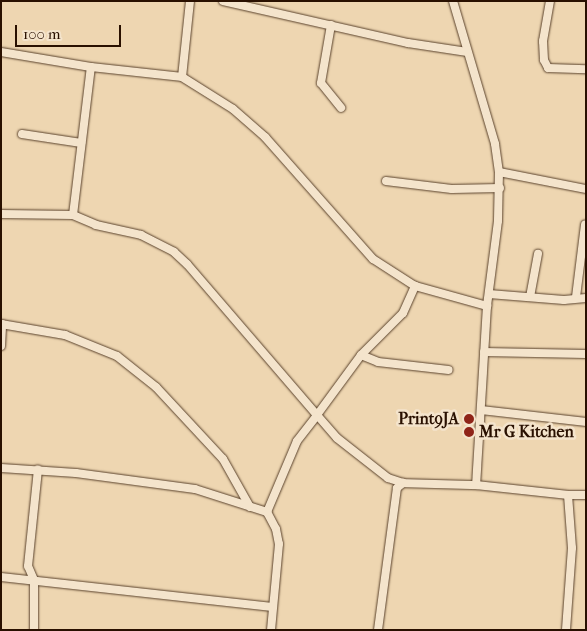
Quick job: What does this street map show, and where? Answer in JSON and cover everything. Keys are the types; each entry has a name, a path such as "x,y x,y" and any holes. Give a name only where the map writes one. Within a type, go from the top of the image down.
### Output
{"street":[{"path":"182,77 190,1"},
{"path":"223,1 408,43 468,52"},
{"path":"453,1 495,144 500,188 487,306 476,485"},
{"path":"550,1 543,41 544,60 548,68 586,69"},
{"path":"331,25 321,83 341,108"},
{"path":"1,52 91,67 182,77 233,109 265,138 373,259 415,286 487,306"},
{"path":"73,216 91,67"},
{"path":"22,134 81,143"},
{"path":"498,172 586,189"},
{"path":"386,181 452,189 500,188"},
{"path":"1,214 73,216 96,225 141,235 174,252 344,444 388,478 403,483 476,485 586,495"},
{"path":"576,297 584,249 585,225"},
{"path":"530,297 538,254"},
{"path":"267,512 297,441 361,355 403,313 415,286"},
{"path":"489,294 564,300 576,297 586,298"},
{"path":"1,346 2,324 65,335 117,356 156,387 223,459 250,507"},
{"path":"484,352 586,354"},
{"path":"361,355 378,362 449,370"},
{"path":"481,410 586,422"},
{"path":"1,468 38,470 194,489 267,512 276,529 278,544 271,630"},
{"path":"34,630 34,580 28,566 38,470"},
{"path":"378,630 394,499 403,483"},
{"path":"566,630 572,548 568,494"},
{"path":"1,577 272,607"}],"place":[{"name":"Print9JA","path":"469,419"},
{"name":"Mr G Kitchen","path":"469,432"}]}
